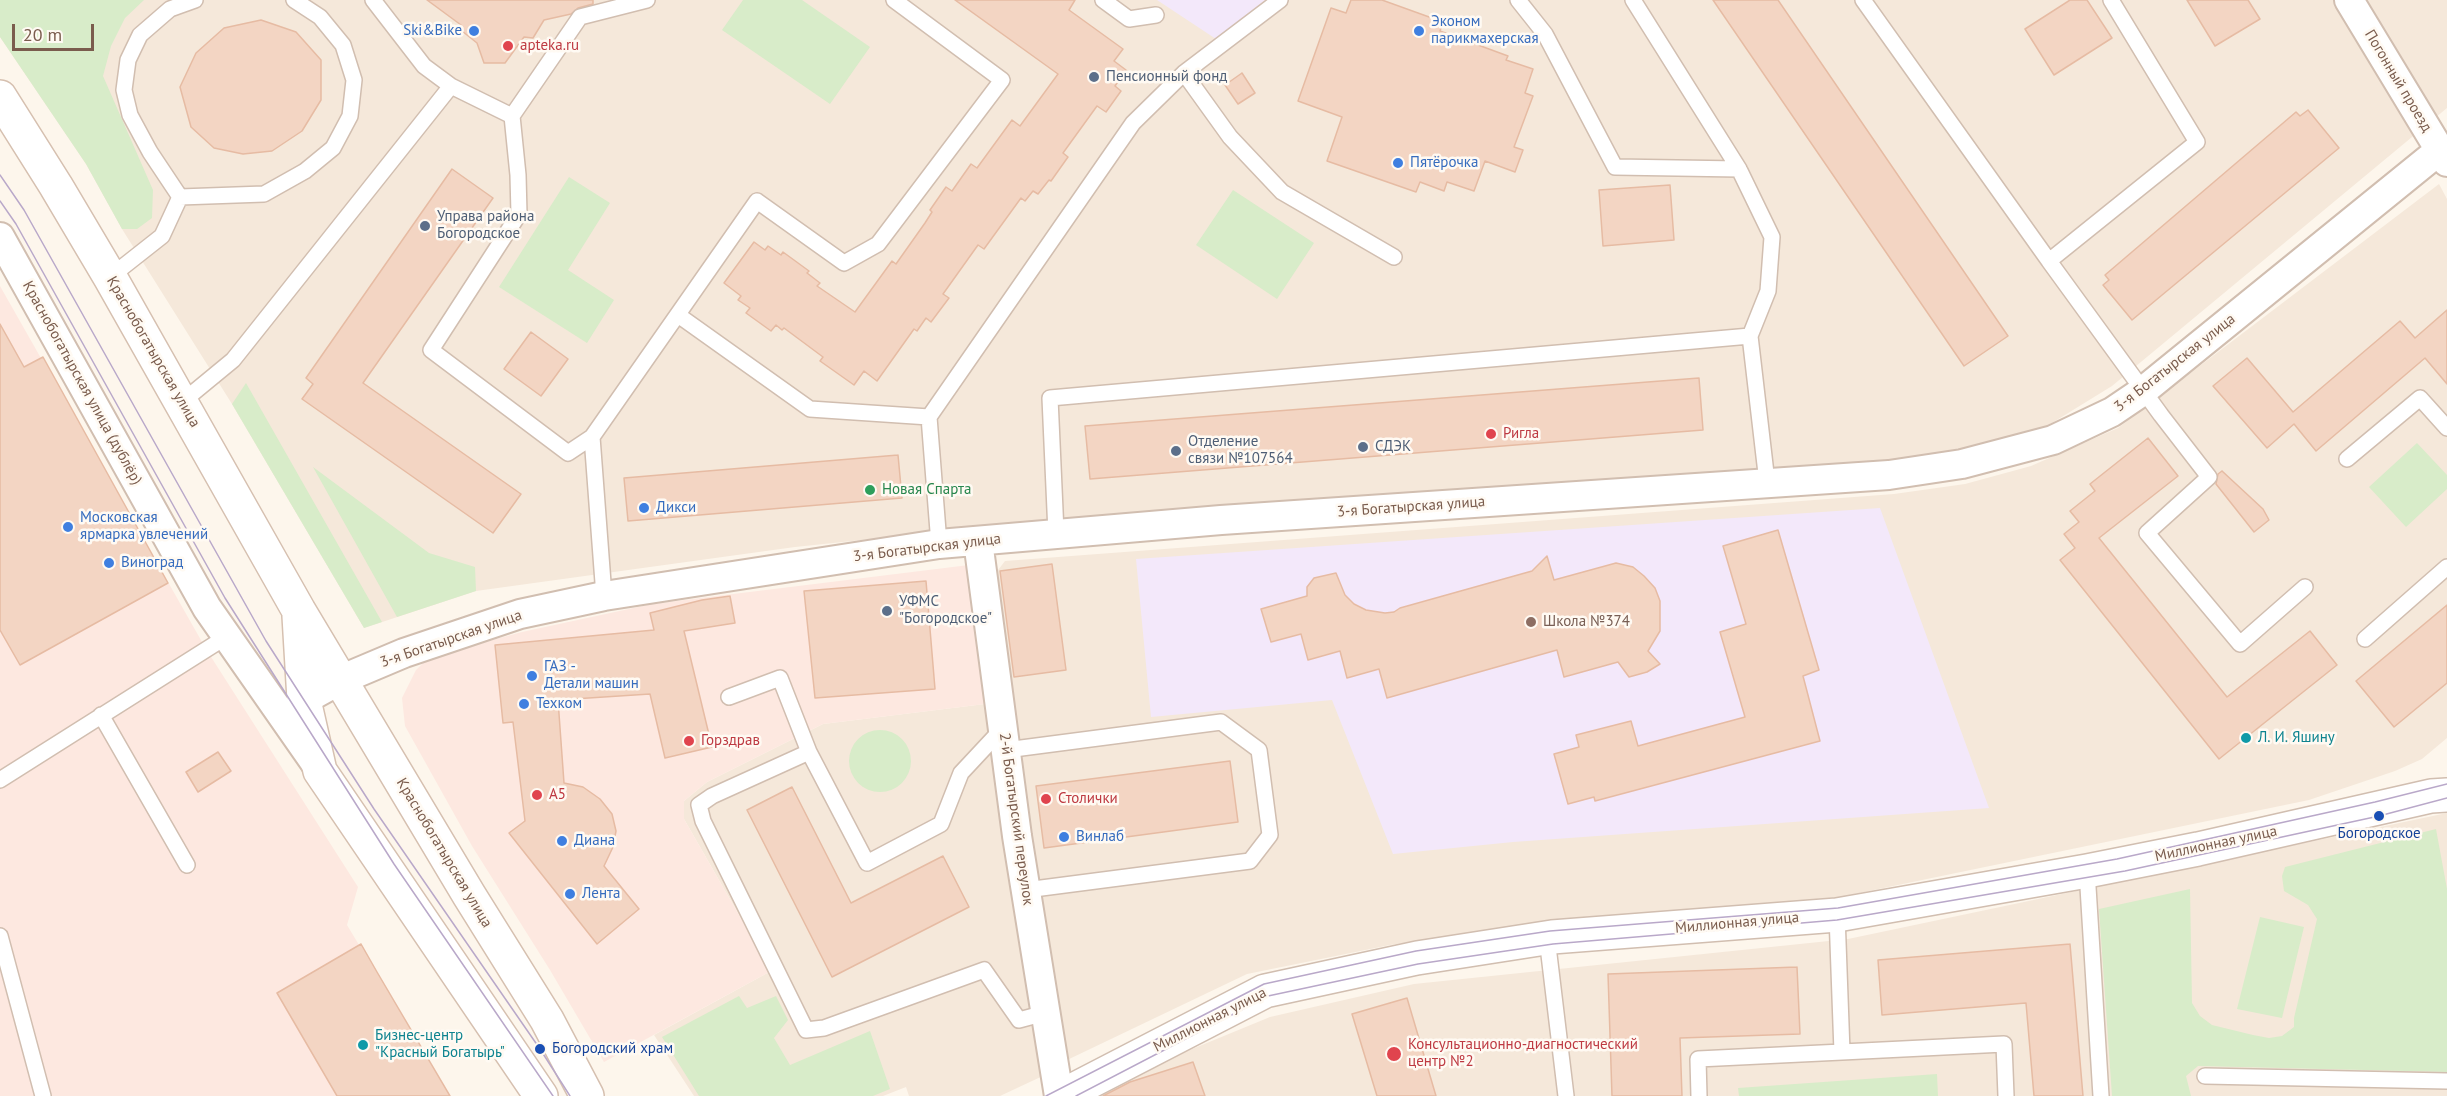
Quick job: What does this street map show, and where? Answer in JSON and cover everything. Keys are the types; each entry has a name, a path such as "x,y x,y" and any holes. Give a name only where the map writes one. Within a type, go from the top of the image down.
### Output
{"main road":[{"name":"Краснобогатырская улица","path":"0,97 110,277 299,612 547,1020 587,1096"},
{"name":"Краснобогатырская улица","path":"299,612 304,700 320,771 378,852 542,1096"},
{"name":"Миллионная улица","path":"1060,1096 1265,991 1417,958 1547,938 1837,915 2086,871 2209,846 2442,792"}],"street":[{"name":"Погонный проезд","path":"2349,0 2443,156"},
{"name":"3-я Богатырская улица","path":"304,700 340,680 404,653 520,614 604,596 939,544 1056,533 1889,475 1962,464 2053,440 2112,412 2143,391 2443,156"},
{"name":"Краснобогатырская улица (дублёр)","path":"0,237 207,608 320,771"},
{"name":"2-й Богатырский переулок","path":"978,541 1026,890 1060,1096"}],"lane":[{"path":"180,197 150,152 130,115 124,90 128,60 140,35 170,9 195,0"},
{"path":"180,197 264,194 305,171 333,148 350,116 354,80 343,45 320,17 294,0"},
{"path":"373,0 424,66 451,86 512,116"},
{"path":"647,0 580,17 512,116 519,214 431,350 568,453 592,437 757,201 844,263 878,244 1002,80 894,0"},
{"path":"1102,0 1129,19 1156,15"},
{"path":"939,544 929,417 1133,123 1184,73 1280,0"},
{"path":"1518,0 1545,34 1615,167 1738,169"},
{"path":"1633,0 1738,169 1772,237 1768,291 1750,336 1767,482"},
{"path":"1863,0 2143,391 2209,477 2147,533 2240,644 2305,587"},
{"path":"2049,261 2197,142 2111,0"},
{"path":"1184,73 1230,136 1282,192 1394,257"},
{"path":"182,402 233,360 451,86"},
{"path":"110,277 162,236 180,197"},
{"path":"678,315 810,409 929,417"},
{"path":"1056,533 1050,398 1750,336"},
{"path":"2347,459 2421,398 2447,428"},
{"path":"592,437 604,596"},
{"path":"2365,639 2447,567"},
{"path":"0,780 226,637"},
{"path":"729,697 780,678 809,752 867,863 941,824 962,773 1005,738 1221,722 1259,750 1270,835 1250,861 1026,890"},
{"path":"101,715 187,866"},
{"path":"809,752 712,796 699,805 703,821 806,1030 825,1028 984,970 1018,1020 1045,1013"},
{"path":"2086,871 2101,1096"},
{"path":"1837,915 1842,1052"},
{"path":"0,936 43,1096"},
{"path":"1547,938 1566,1096"},
{"path":"1699,1096 1698,1059 2004,1044 2006,1096"},
{"path":"2205,1076 2447,1081"}],"shaded area":[{"path":"0,0 2447,0 2447,108 2112,386 2026,439 1887,462 1082,517 795,547 476,591 364,628 232,404 122,229 86,164 0,37"},
{"path":"1157,0 1265,0 1216,39"},
{"path":"2439,184 2447,199 2447,738 2422,759 2395,771 2309,800 1840,897 1544,923 1390,945 1247,974 1065,1061 1028,834 995,574 1005,561 1894,494 1965,484 2031,466 2118,428"},
{"path":"0,286 206,649 358,887 347,925 450,1096 0,1096"},
{"name":"Школа №374","path":"1880,508 1989,808 1513,842 1393,854 1332,700 1151,717 1136,559"},
{"path":"969,565 993,703 823,724 707,782 684,801 684,819 771,971 604,1062 550,970 472,846 405,726 402,698 416,670 429,657 522,632 652,604"},
{"path":"993,703 1008,870 1047,1074 1000,1096 909,1096 906,1087 883,1096 694,1096 654,1035 771,971 684,819 684,801 707,782 823,724"},
{"path":"2447,813 2447,1096 1087,1096 1117,1080 1270,1017 1414,984 1848,939"}],"green space":[{"path":"0,0 144,0 125,18 111,46 103,76 153,190 152,218 137,229 122,229 86,164 0,37"},
{"path":"743,0 802,0 870,47 830,104 722,30"},
{"path":"569,177 610,203 568,270 614,300 587,343 499,287"},
{"path":"1233,190 1314,243 1277,299 1196,245"},
{"path":"246,383 382,622 364,628 232,404"},
{"path":"2417,443 2447,475 2447,489 2406,527 2369,487"},
{"path":"313,467 429,553 475,567 476,591 397,617"},
{"path":"874,730 886,730 902,739 909,749 911,761 909,773 902,783 886,792 874,792 863,787 854,778 849,767 849,755 854,744 863,735"},
{"path":"2436,829 2447,889 2447,1072 2198,1066 2186,1076 2191,1096 2112,1096 2099,909 2190,889 2192,1003 2200,1016 2212,1025 2253,1035 2269,1038 2282,1036 2294,1027 2294,1018 2317,919 2308,905 2284,891 2282,876 2285,867"},
{"path":"2260,917 2304,927 2282,1018 2237,1009"},
{"path":"739,996 747,1008 776,996 788,1020 774,1038 790,1065 870,1031 890,1089 873,1096 699,1096 662,1037"},
{"path":"1937,1074 1938,1096 1739,1096 1738,1088"}],"building":[{"path":"427,0 593,0 593,4 578,8 571,14 544,20 533,38 524,37 505,63 484,63 477,43 462,31 461,25"},
{"path":"955,0 1075,0 1069,10 1123,49 1114,61 1126,70 1115,86 1121,91 1106,112 1097,106 1063,153 1068,157 1051,181 1049,180 1038,194 1033,191 1025,201 1021,198 984,249 978,245 943,294 949,298 931,322 926,318 917,331 914,329 877,381 864,371 854,385 820,361 823,357 784,328 782,330 776,325 771,331 746,313 750,308 738,300 741,296 724,283 754,242 765,250 768,246 781,255 783,252 809,271 807,273 820,283 817,286 855,312 892,261 896,264 925,223 932,212 930,210 946,187 952,191 971,164 977,168 1012,120 1020,126 1058,74"},
{"path":"1351,0 1382,0 1443,22 1440,31 1508,56 1506,60 1533,69 1525,93 1533,96 1514,147 1523,150 1515,172 1485,161 1474,191 1447,182 1444,191 1420,182 1416,192 1327,161 1342,117 1298,101 1331,8 1346,13"},
{"path":"1713,0 1778,0 2008,336 1964,366"},
{"path":"2070,0 2087,0 2112,38 2054,75 2025,29"},
{"path":"2187,0 2248,0 2260,19 2215,46"},
{"path":"261,20 296,32 321,60 321,100 302,131 272,151 243,154 214,148 191,127 180,87 196,53 224,28"},
{"path":"1242,73 1255,93 1238,104 1225,85"},
{"path":"2308,110 2339,148 2132,320 2103,285 2109,280 2105,275 2296,112 2300,116"},
{"path":"452,169 493,198 363,383 521,494 493,533 302,399 313,384 306,378"},
{"path":"1670,185 1674,240 1603,246 1599,190"},
{"path":"2447,310 2447,384 2425,358 2316,451 2294,424 2267,448 2213,386 2247,358 2293,412 2400,321 2415,338"},
{"name":"Московская ярмарка увлечений","path":"0,324 24,367 43,357 168,583 20,665 0,630"},
{"path":"531,332 568,359 541,396 504,369"},
{"path":"1699,378 1703,430 1090,479 1085,426"},
{"path":"2148,438 2178,476 2099,538 2227,697 2310,631 2337,665 2219,759 2060,560 2075,548 2064,534 2079,522 2070,511 2095,491 2090,484"},
{"path":"898,455 902,498 628,521 624,478"},
{"path":"2222,471 2263,509 2269,520 2254,532 2216,484 2218,474"},
{"path":"1778,530 1819,670 1803,676 1820,741 1595,801 1594,797 1568,804 1554,754 1579,747 1576,735 1631,721 1638,746 1745,717 1720,632 1746,624 1723,546"},
{"path":"1547,556 1554,580 1616,563 1633,567 1644,576 1655,588 1660,601 1660,631 1648,651 1660,664 1647,672 1629,677 1618,662 1564,677 1557,650 1387,698 1379,669 1347,678 1340,651 1308,660 1301,634 1271,642 1261,609 1307,596 1307,587 1314,578 1336,573 1345,595 1354,604 1366,610 1394,612 1400,608 1532,571"},
{"path":"1052,564 1066,670 1014,677 1000,571"},
{"path":"926,581 935,689 815,698 804,591"},
{"path":"730,596 735,623 684,631 712,747 665,758 650,694 558,700 564,783 583,787 600,799 612,814 616,831 613,847 604,866 639,909 597,944 509,833 525,821 513,722 503,723 495,645 654,630 650,613 702,600"},
{"path":"2447,605 2447,683 2394,727 2356,681"},
{"path":"218,752 231,771 198,792 186,772"},
{"path":"1230,761 1238,822 1044,848 1036,786"},
{"path":"792,787 851,903 943,856 969,907 832,977 747,810"},
{"name":"Бизнес-центр \"Красный Богатырь\"","path":"361,944 450,1096 337,1096 277,993"},
{"path":"2070,944 2083,1096 2034,1096 2026,1003 1882,1015 1878,960"},
{"path":"1797,967 1800,1034 1680,1038 1682,1096 1612,1096 1608,974"},
{"name":"Консультационно-диагностический центр №2","path":"1407,998 1436,1096 1377,1096 1352,1014"},
{"path":"1193,1062 1205,1096 1103,1096 1130,1082"}],"tram line":[{"path":"0,175 24,210 266,641 374,809 570,1096"},
{"path":"0,201 16,224 225,598 394,864 553,1096"},
{"path":"1046,1096 1264,984 1416,951 1550,931 1838,908 2117,859 2447,784"},
{"path":"1076,1096 1268,996 1418,964 1553,944 1837,920 2125,871 2379,816 2447,798"}],"place":[{"name":"Ski&Bike","path":"474,31"},
{"name":"Эконом парикмахерская","path":"1419,31"},
{"name":"apteka.ru","path":"508,46"},
{"name":"Пенсионный фонд","path":"1094,77"},
{"name":"Пятёрочка","path":"1398,163"},
{"name":"Управа района Богородское","path":"425,226"},
{"name":"Ригла","path":"1491,434"},
{"name":"СДЭК","path":"1363,447"},
{"name":"Отделение связи №107564","path":"1176,451"},
{"name":"Новая Спарта","path":"870,490"},
{"name":"Дикси","path":"644,508"},
{"name":"Московская ярмарка увлечений","path":"68,527"},
{"name":"Виноград","path":"109,563"},
{"name":"УФМС \"Богородское\"","path":"887,611"},
{"name":"Школа №374","path":"1531,622"},
{"name":"ГАЗ - Детали машин","path":"532,676"},
{"name":"Техком","path":"524,704"},
{"name":"Л. И. Яшину","path":"2246,738"},
{"name":"Горздрав","path":"689,741"},
{"name":"А5","path":"537,795"},
{"name":"Столички","path":"1046,799"},
{"name":"Богородское","path":"2379,816"},
{"name":"Винлаб","path":"1064,837"},
{"name":"Диана","path":"562,841"},
{"name":"Лента","path":"570,894"},
{"name":"Бизнес-центр \"Красный Богатырь\"","path":"363,1045"},
{"name":"Богородский храм","path":"540,1049"},
{"name":"Консультационно-диагностический центр №2","path":"1394,1054"}]}
